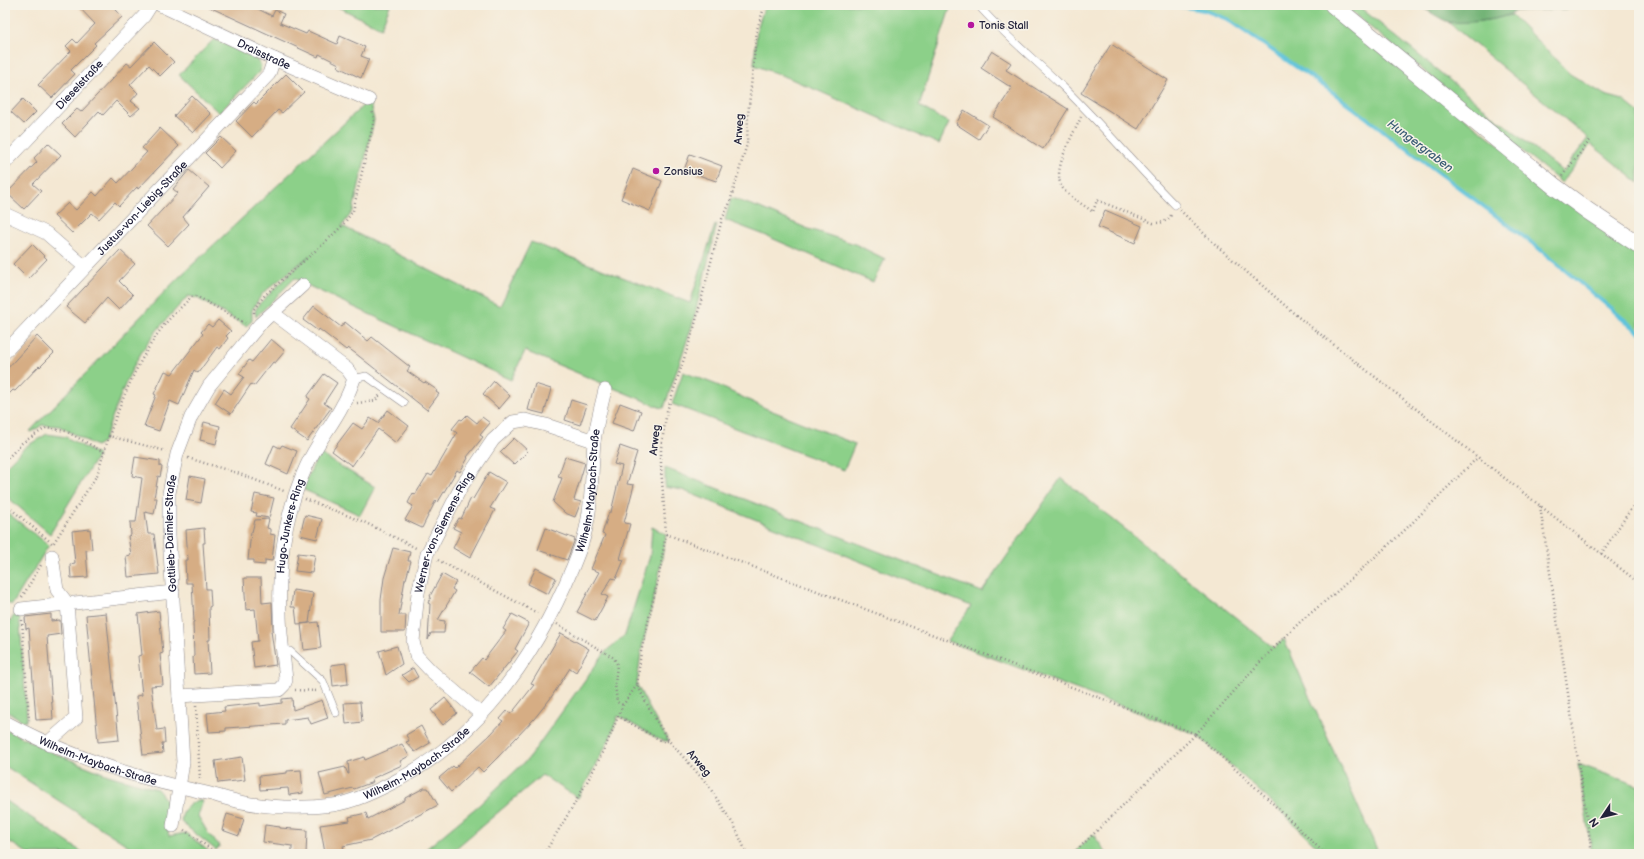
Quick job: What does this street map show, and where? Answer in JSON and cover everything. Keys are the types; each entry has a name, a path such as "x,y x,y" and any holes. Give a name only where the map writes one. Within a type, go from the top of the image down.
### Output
{"street":[{"name":"Dieselstraße","path":"5,163 144,16 151,5"},
{"name":"Draisstraße","path":"160,5 274,59 369,100"},
{"path":"1333,5 1554,186 1588,211 1639,244"},
{"name":"Justus-von-Liebig-Straße","path":"5,352 84,267 269,74 274,59"},
{"path":"5,214 46,233 84,267"},
{"name":"Gottlieb-Daimler-Straße","path":"173,826 183,762 169,536 169,493 177,454 191,417 209,386 258,327 303,285"},
{"path":"273,313 347,369 354,379"},
{"name":"Hugo-Junkers-Ring","path":"284,686 286,680 280,614 280,574 284,537 295,496 305,468 317,444 344,404 354,379"},
{"name":"Wilhelm-Maybach-Straße","path":"5,722 49,745 110,768 178,787 241,802 284,808 335,805 363,797 408,775 446,749 505,688 528,656 549,620 585,531 592,493 594,441 604,390"},
{"name":"Werner-von-Siemens-Ring","path":"481,714 430,671 416,655 413,641 417,600 427,554 461,487 493,440 513,422 525,420 546,425 594,441"},
{"path":"49,745 52,738 76,718 67,603 57,590 50,552"},
{"path":"18,607 173,592"},
{"path":"179,696 279,690 284,686"}],"lane":[{"path":"978,5 1002,31 1059,84 1175,205"},
{"path":"354,379 366,376 404,403"},
{"path":"284,652 290,651 323,681 336,713"}],"path":[{"name":"Arweg","path":"747,854 735,827 708,785 669,741 655,719 638,685 641,652 659,575 666,534 661,448 667,410 694,328 722,219 729,205 747,144 748,115 757,29 764,5"},
{"path":"258,327 254,317 254,309 259,301 342,226 353,211 374,120 369,100"},
{"path":"1085,111 1062,159 1059,174 1061,186 1067,193 1093,212 1097,200 1153,223 1162,223 1169,218 1175,205 1216,246 1297,316 1639,583"},
{"path":"1564,174 1591,139"},
{"path":"5,625 18,607 97,475 109,436 130,379 151,343 166,322 192,297 196,296 258,327"},
{"path":"344,404 375,401 385,389"},
{"path":"5,461 22,442 46,428 66,432 105,453"},
{"path":"109,436 177,454 237,473 364,522 427,554 549,620 614,658 617,664 615,684 617,702 623,705"},
{"path":"1073,854 1196,734 1262,661 1302,620 1333,595 1406,529 1478,457"},
{"path":"1601,554 1639,497"},
{"path":"5,504 50,552"},
{"path":"1540,506 1592,854"},
{"path":"666,534 1196,734 1259,790 1325,854"},
{"path":"18,607 29,722 24,732"},
{"path":"544,854 578,798 610,738 623,705 638,685"},
{"path":"284,686 290,690 327,691"},
{"path":"195,695 199,751 199,792"},
{"path":"618,716 662,741 669,741"},
{"path":"173,826 186,830 214,853 218,854"}],"green space":[{"path":"334,5 390,5 381,28"},
{"path":"765,5 951,5 919,106 949,123 939,144 789,78 754,65 757,29"},
{"path":"1173,5 1322,5 1389,60 1639,252 1639,332 1536,246 1327,88 1227,19 1204,10"},
{"path":"1343,5 1357,5 1563,172 1588,138 1448,22 1482,21 1512,15 1570,74 1605,95 1623,100 1639,113 1639,183 1591,144 1562,183"},
{"path":"1418,5 1596,5 1569,9 1516,11 1494,19 1473,22 1449,22"},
{"path":"214,39 256,59 261,66 259,72 219,113 179,75"},
{"path":"369,100 374,120 353,211 342,226 500,306 531,242 690,303 715,225 717,224 692,326 664,408 525,351 511,380 311,287 295,278 256,317 255,311 259,304 310,255 262,294 252,310 252,321 246,326 197,298 188,296 153,336 137,361 121,395 103,442 96,446 59,426 42,425 32,432 30,431 176,280"},
{"path":"731,198 760,208 806,228 855,244 885,259 873,282 762,234 725,220"},
{"path":"683,372 717,385 765,408 855,444 844,470 672,404"},
{"path":"47,434 66,437 98,455 50,534 5,495 5,467 25,447"},
{"path":"319,453 375,487 360,515 302,489"},
{"path":"665,468 982,592 1061,478 1274,648 1284,639 1379,854 1325,854 1265,796 1196,734 947,641 971,606 682,490 665,487"},
{"path":"5,511 49,545 12,605 5,601"},
{"path":"652,527 666,534 659,575 641,652 637,685 655,719 669,741 662,741 618,716 610,738 578,798 542,775 449,854 420,854 479,805 528,759 605,652 625,635 650,556"},
{"path":"17,611 19,611 27,718 25,722 5,710 5,629"},
{"path":"5,729 51,752 108,775 157,789 166,800 166,822 169,836 186,833 212,854 141,854 5,766"},
{"path":"1578,764 1639,786 1639,854 1592,854"},
{"path":"5,800 85,854 29,854 5,839"},
{"path":"197,800 203,801 198,816 208,833 220,846 216,850 181,822 186,809 190,804"},
{"path":"1093,834 1107,854 1073,854"}],"building":[{"path":"77,5 112,5 122,17 94,43 96,45 71,70 75,74 52,98 38,85 71,51 66,46 73,39 77,43 95,24"},
{"path":"205,5 250,5 272,16 275,10 284,14 280,23 306,34 308,31 337,44 340,36 365,47 361,56 369,59 361,78 338,67 339,64 319,54 318,57"},
{"path":"154,42 174,62 160,76 149,65 130,85 138,93 131,101 140,108 131,116 116,101 103,115 99,111 75,137 62,124 77,109 81,112 127,63 131,66"},
{"path":"1111,44 1168,80 1138,129 1081,93"},
{"path":"992,51 1011,63 1006,70 1068,109 1043,149 993,117 1012,88 981,68"},
{"path":"286,74 304,92 282,113 278,110 252,137 236,121 254,102 256,104"},
{"path":"192,96 211,114 193,133 174,116"},
{"path":"23,99 36,112 24,124 11,112"},
{"path":"964,110 988,125 979,139 956,124"},
{"path":"160,128 179,146 138,189 137,187 119,206 115,202 99,219 92,213 72,233 54,216 68,203 76,210 93,192 97,196 113,178 118,183 147,152 142,148"},
{"path":"221,137 236,151 220,168 205,153"},
{"path":"48,143 61,155 33,184 41,191 24,209 7,193 37,162 34,158"},
{"path":"690,154 722,166 716,181 684,170"},
{"path":"633,169 662,181 650,211 621,199"},
{"path":"189,170 209,187 183,217 189,224 168,246 147,226 178,193 173,189"},
{"path":"1105,210 1142,226 1135,243 1098,227"},
{"path":"32,244 47,259 28,279 13,264"},
{"path":"120,250 135,264 119,281 133,295 119,310 107,298 85,323 66,307"},
{"path":"314,306 341,327 345,322 368,341 372,337 410,367 407,371 437,390 436,392 439,394 427,410 355,353 348,348 346,350 319,329 318,331 303,320"},
{"path":"218,320 231,331 226,336 228,338 220,349 217,347 198,373 194,370 179,405 170,401 159,431 144,426 156,395 154,394 165,371 172,374 203,334 201,332 208,324 212,327"},
{"path":"37,336 54,353 15,391 13,390 5,398 5,371"},
{"path":"271,339 285,351 275,363 273,362 254,386 251,384 231,414 215,403 224,389 231,394 244,377 239,374 249,360 252,362"},
{"path":"324,374 337,383 324,403 331,408 307,441 290,429 310,399 307,397"},
{"path":"494,381 510,396 499,409 483,394"},
{"path":"535,384 551,389 544,414 528,410"},
{"path":"571,400 587,405 580,425 565,420"},
{"path":"620,403 641,411 634,431 612,423"},
{"path":"388,410 409,426 396,443 378,429 352,466 332,451 353,423 362,429 370,418 378,423"},
{"path":"467,415 477,423 482,417 490,423 480,435 483,437 467,457 468,458 460,472 457,470 438,502 436,500 422,528 405,520 413,506 408,503 413,493 415,495 428,474 432,476 457,433 452,429 460,419 462,420"},
{"path":"204,422 220,426 216,444 200,440"},
{"path":"514,438 528,451 514,465 500,452"},
{"path":"274,445 280,448 282,445 297,451 288,474 266,464"},
{"path":"620,446 637,452 627,484 634,485 624,523 630,524 620,559 624,560 616,579 612,578 602,594 608,597 595,621 577,612 599,572 591,569 605,535 602,534 609,512 611,512 622,466 614,464"},
{"path":"135,457 160,461 160,466 162,467 160,477 158,476 154,498 157,498 154,514 145,512 148,534 154,534 159,574 128,577 126,556 131,555 128,536 131,535 130,522 136,522 142,478 132,476"},
{"path":"565,457 585,463 574,500 581,502 575,517 565,513 553,502 562,478 558,477"},
{"path":"489,472 506,482 490,508 495,510 470,558 453,548 461,532 453,528 459,518 461,519 471,498 473,499"},
{"path":"190,476 205,479 201,503 186,500"},
{"path":"255,494 274,498 269,518 256,516 257,513 251,512"},
{"path":"305,515 322,519 317,539 300,535"},
{"path":"269,519 267,528 270,529 270,534 275,535 272,561 265,560 265,565 254,564 254,560 248,560 251,532 255,520"},
{"path":"204,528 205,543 203,543 206,589 210,589 211,606 209,607 210,640 208,640 210,673 194,674 192,583 186,583 185,560 188,560 186,530"},
{"path":"546,528 575,539 567,560 538,550"},
{"path":"90,529 92,549 86,550 88,577 71,578 70,564 75,563 72,531"},
{"path":"393,548 410,552 408,561 411,561 405,579 399,615 406,615 405,632 381,632 381,600 384,578"},
{"path":"298,553 315,555 312,573 295,571"},
{"path":"536,568 556,578 548,594 528,584"},
{"path":"442,574 456,582 452,589 455,591 438,620 445,621 444,633 431,633 428,640 430,604 428,603 431,597 430,596"},
{"path":"244,578 261,578 262,603 272,602 273,631 271,631 276,665 254,668 251,642 258,641 255,609 246,610"},
{"path":"293,590 313,593 309,623 297,624 295,607 291,607"},
{"path":"159,611 163,653 160,654 163,685 151,686 157,730 164,729 165,743 162,743 163,753 143,755 136,696 142,695 138,656 142,655 138,614"},
{"path":"106,613 119,740 98,742 86,615"},
{"path":"51,614 51,621 60,620 61,634 47,636 53,719 36,720 29,628 26,629 25,617"},
{"path":"512,614 529,623 515,649 518,651 489,687 470,672 482,658 484,660 506,631 503,629"},
{"path":"318,622 321,648 304,650 301,624"},
{"path":"561,633 589,649 576,672 570,668 550,699 534,719 483,772 478,767 451,792 439,778 453,766 455,768 491,734 503,721 500,719 507,711 511,714 534,685 531,684"},
{"path":"397,646 402,664 386,675 379,651"},
{"path":"346,663 348,684 333,686 331,665"},
{"path":"413,668 418,677 409,682 402,675"},
{"path":"292,698 293,710 322,700 328,718 311,724 308,717 285,720 285,724 226,728 226,731 209,732 207,713 225,711 224,707 260,703 260,706 282,703 282,699"},
{"path":"445,698 457,713 443,725 431,710"},
{"path":"360,702 362,722 346,724 344,703"},
{"path":"421,726 430,743 415,752 406,742 409,741 406,735"},
{"path":"402,744 409,756 400,761 402,765 371,779 373,782 354,789 325,795 319,773 345,767 349,774 348,762 364,757 365,760"},
{"path":"242,757 245,780 218,783 215,761"},
{"path":"301,770 303,793 289,795 288,788 260,790 259,776"},
{"path":"424,788 428,788 438,805 371,840 343,846 344,850 325,853 320,825 350,821 349,817 366,813 368,819 405,800 405,798"},
{"path":"227,814 244,819 239,836 222,830"},
{"path":"265,825 280,828 307,830 306,854 292,853 292,846 263,842"}],"waterway":[{"name":"Hungergraben","path":"1173,5 1204,10 1227,19 1327,88 1536,246 1639,332"}],"place":[{"name":"Tonis Stall","path":"971,25"},
{"name":"Zonsius","path":"656,171"}]}
